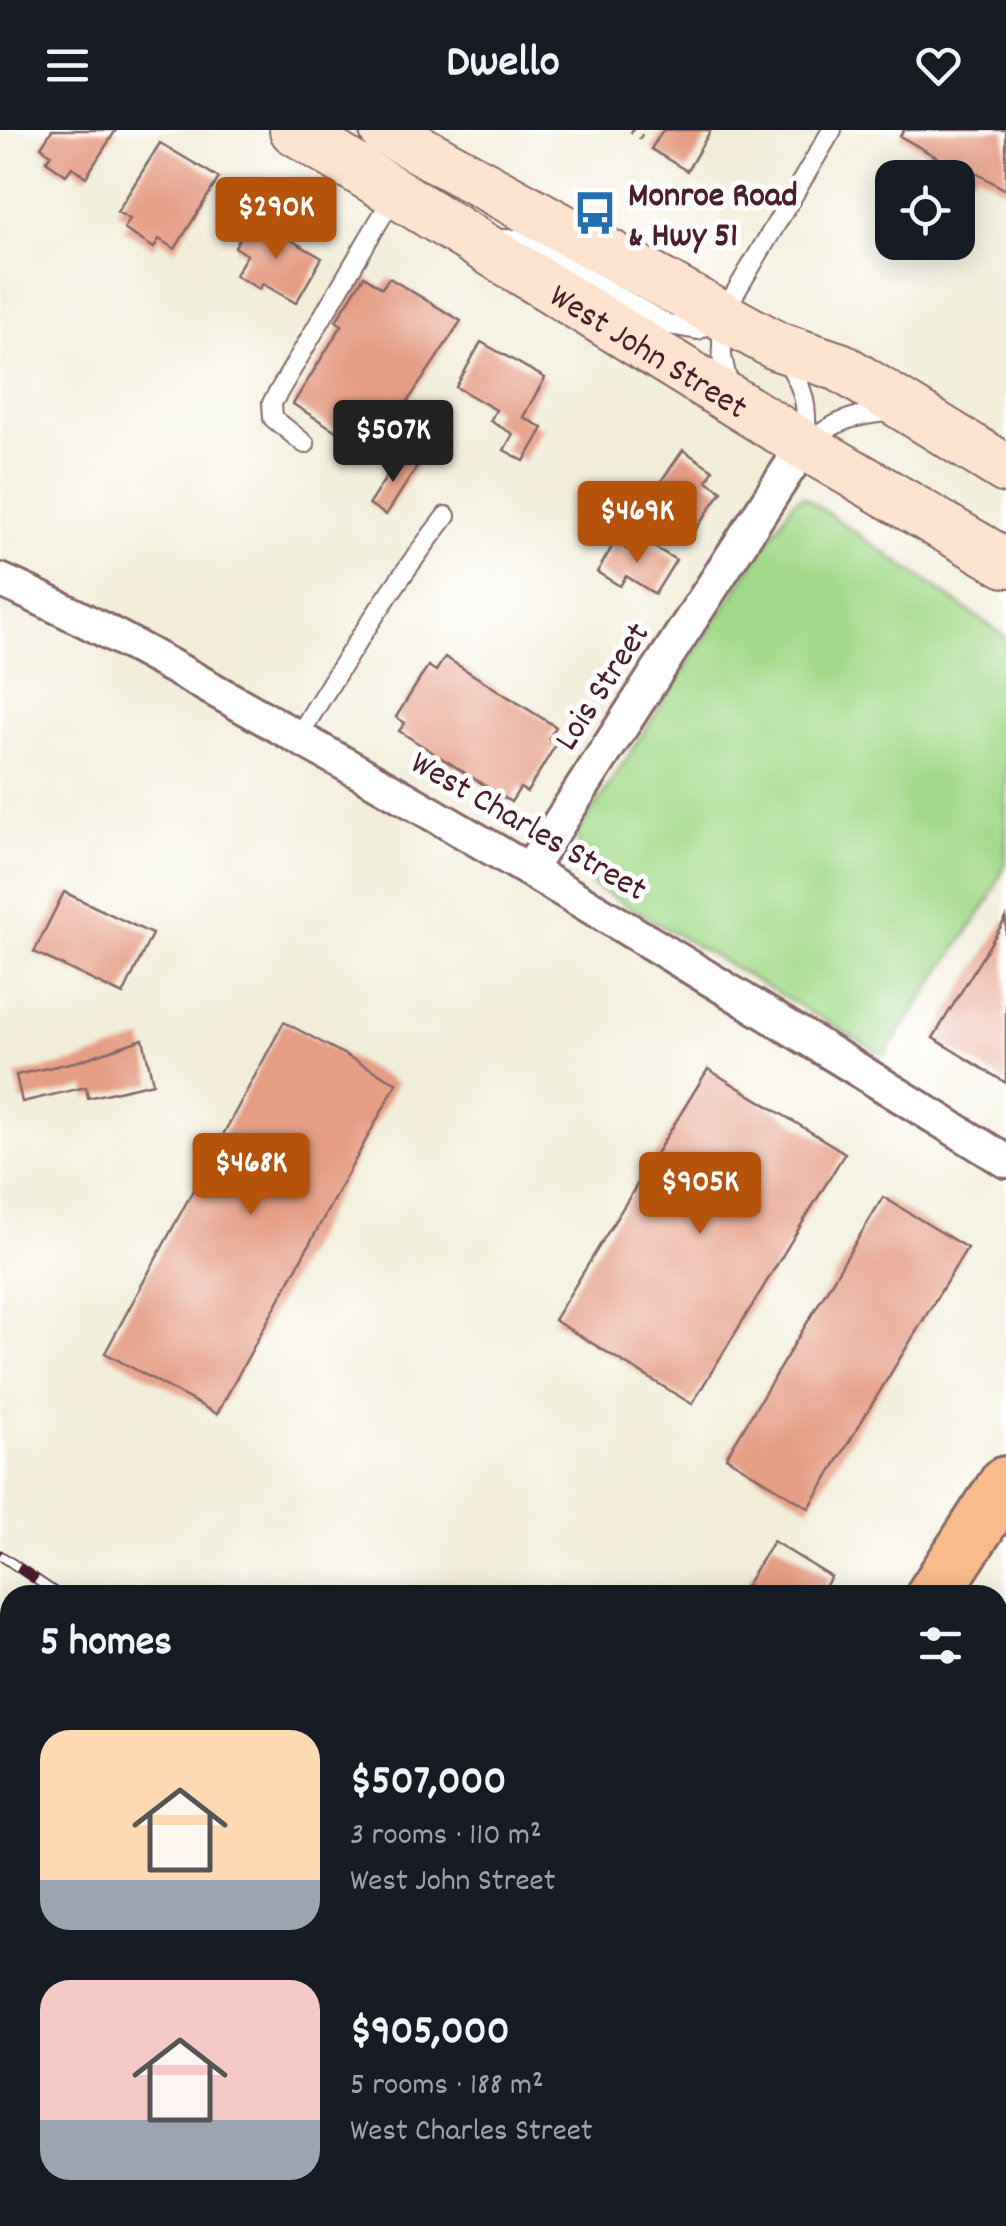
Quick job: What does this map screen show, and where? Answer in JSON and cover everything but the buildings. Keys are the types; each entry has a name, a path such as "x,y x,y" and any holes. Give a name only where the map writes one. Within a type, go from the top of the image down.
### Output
{"main road":[{"name":"West John Street","path":"294,130 804,445 1006,563"},
{"name":"West John Street","path":"384,130 778,346 840,367 1006,469"},
{"path":"940,1585 1006,1483"}],"street":[{"name":"Lois Street","path":"530,868 804,445"},
{"name":"West Charles Street","path":"0,580 58,607 298,737 530,868 1006,1160"}],"lane":[{"path":"476,240 517,239 669,325 698,330 722,316 832,130"},
{"path":"305,444 273,418 272,403 397,192"},
{"path":"722,316 722,356 732,400"},
{"path":"778,346 794,372 808,411 804,445"},
{"name":"Lois Street","path":"804,445 830,424 853,416 909,409"},
{"path":"298,737 392,584 446,516"}],"path":[{"path":"631,130 644,139"}],"green space":[{"path":"803,496 1006,637 1006,863 989,901 884,1055 595,887 579,870 578,833 794,501"}],"railway":[{"path":"0,1555 44,1585"}],"place":[{"name":"Monroe Road & Hwy 51","path":"595,213"}]}
